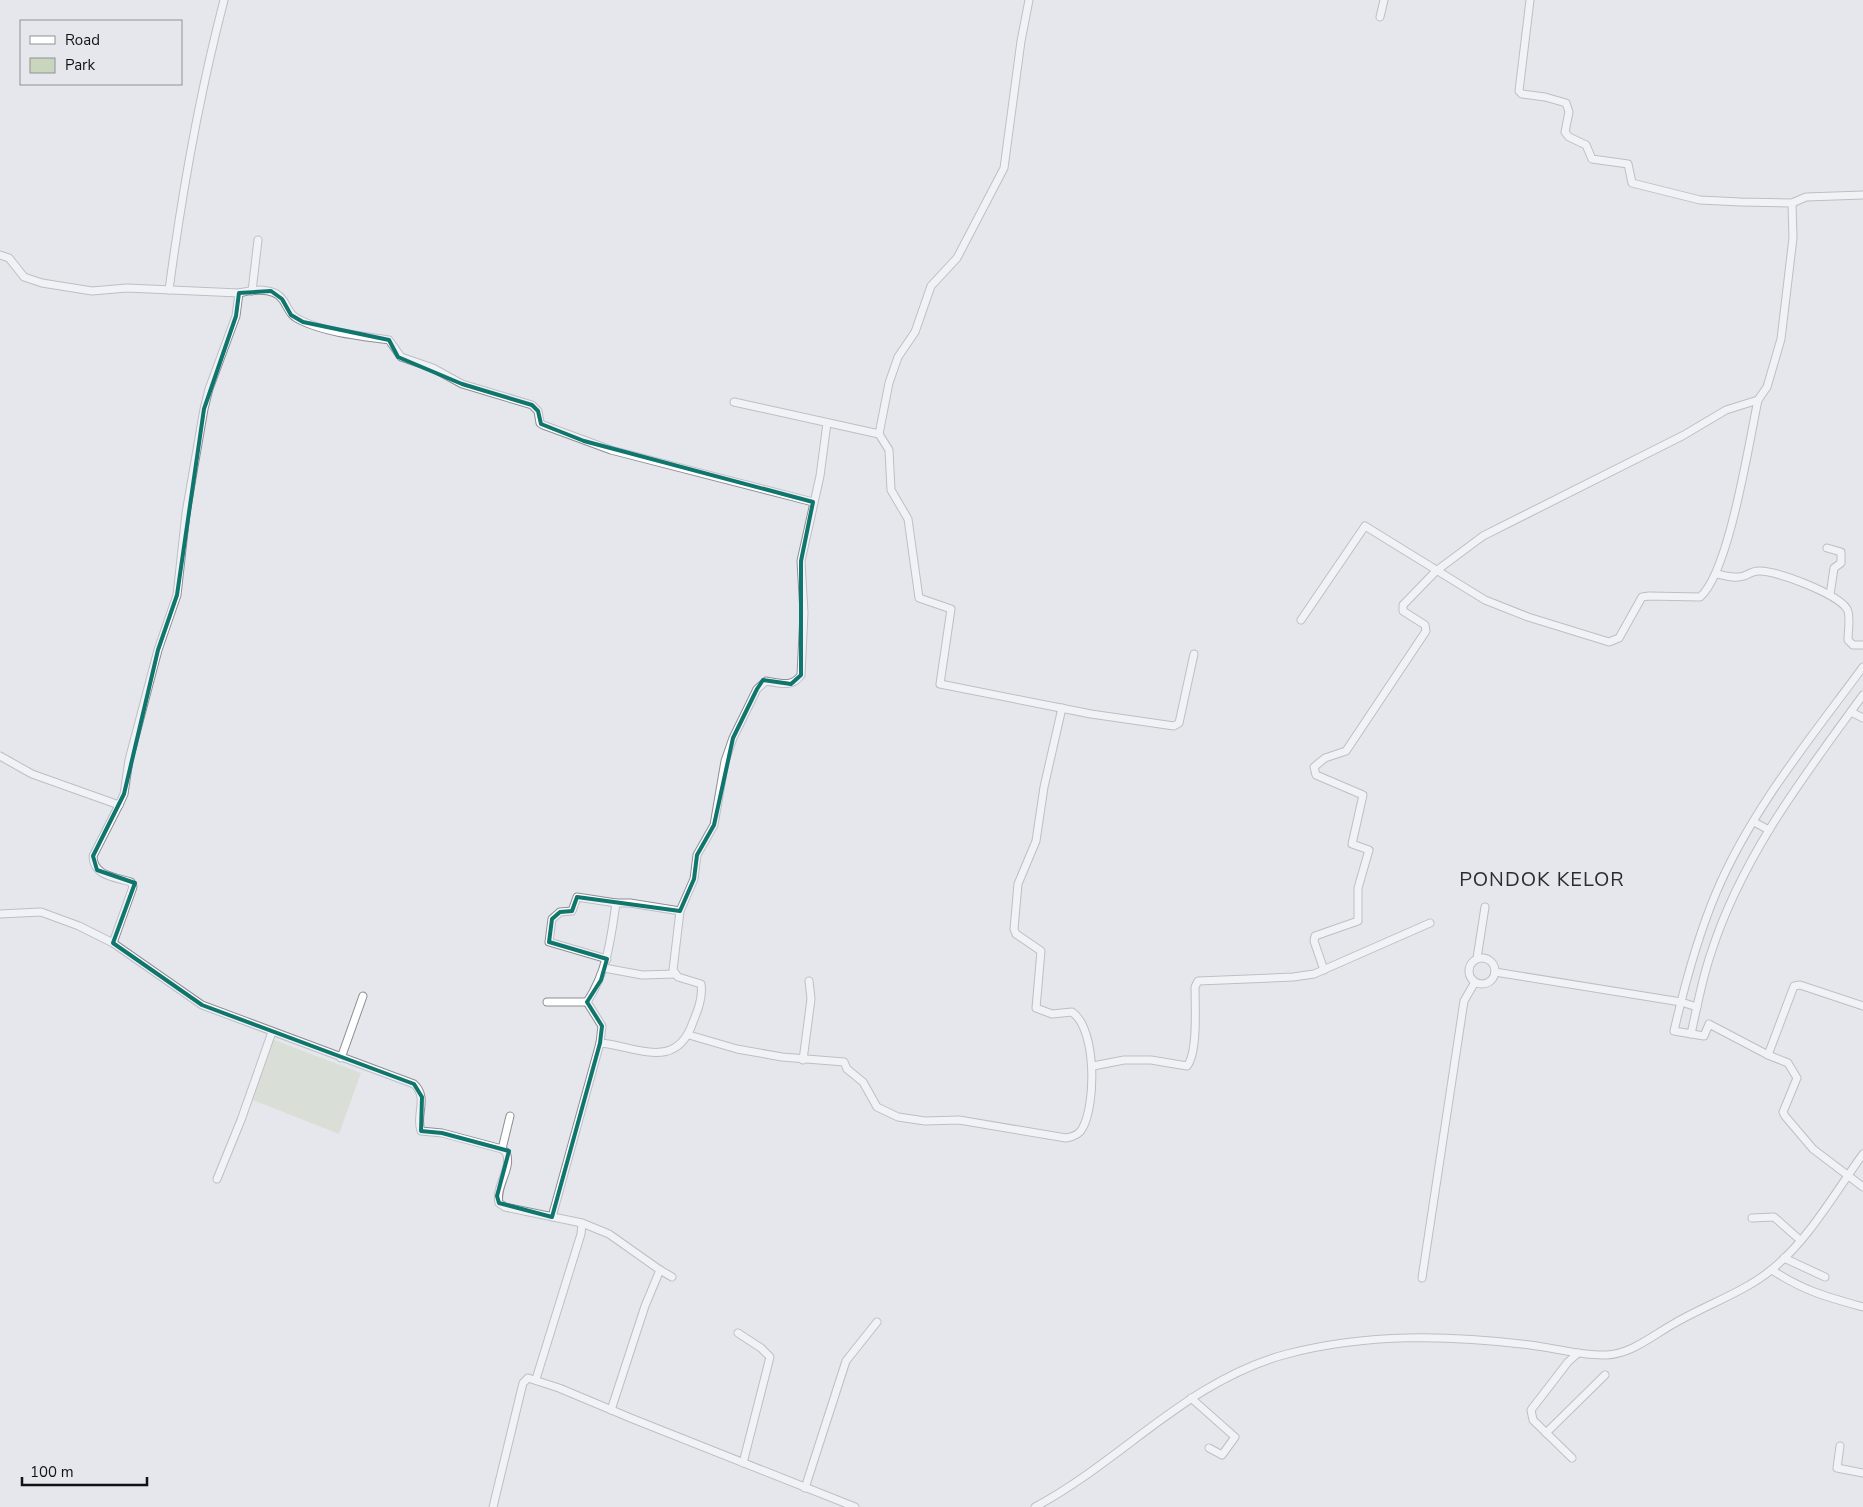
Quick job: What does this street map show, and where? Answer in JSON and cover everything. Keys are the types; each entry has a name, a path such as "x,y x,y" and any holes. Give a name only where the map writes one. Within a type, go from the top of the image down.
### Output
{"street":[{"path":"169,290 190,149 207,65 224,0"},
{"path":"879,434 889,383 898,357 915,332 931,286 957,258 1004,168 1029,0"},
{"path":"1380,17 1384,0"},
{"path":"1530,0 1519,91 1522,94 1545,97 1566,103 1569,112 1565,132 1569,137 1586,145 1592,159 1628,164 1632,183 1700,200 1792,203 1806,197 1863,196"},
{"path":"1301,620 1365,526 1485,600 1528,617 1609,642 1619,638 1624,632 1642,597 1700,597 1706,592 1717,574 1732,520 1758,400 1768,387 1781,339 1793,238 1792,203"},
{"path":"252,290 258,240"},
{"path":"0,255 9,258 24,277 42,283 92,291 127,288 239,293 252,290 276,293 282,299 287,311 303,322 346,333 389,340 401,358 433,368 462,384 532,405 538,411 540,423 584,441 813,502"},
{"path":"113,943 133,887 130,882 102,873 93,864 93,856 124,794 129,760 158,650 177,595 186,513 204,409 209,389 236,316 239,293"},
{"path":"1324,970 1314,941 1315,936 1358,921 1358,888 1369,852 1352,845 1363,795 1316,775 1314,767 1318,762 1346,751 1412,654 1427,628 1402,612 1402,608 1436,571 1483,536 1514,518 1684,434 1726,410 1758,400"},
{"path":"734,402 879,434 890,450 891,490 908,519 919,598 951,609 939,680 940,684 1062,708 1176,726 1179,723 1194,654"},
{"path":"675,974 673,970 680,911 694,879 697,855 714,825 725,761 733,738 757,689 766,681 791,684 796,682 801,675 804,612 801,561 820,476 827,423"},
{"path":"1827,548 1841,552 1840,563 1834,568 1830,595"},
{"path":"1717,574 1735,578 1758,570 1788,578 1830,595 1846,608 1848,614 1848,640 1853,645 1863,645"},
{"path":"1863,667 1780,780 1754,822 1716,891 1695,947 1674,1031 1704,1036 1709,1024 1768,1055 1788,1063 1797,1076 1784,1112 1785,1116 1813,1149 1863,1187"},
{"path":"1691,1034 1711,952 1732,898 1768,830 1794,790 1863,695"},
{"path":"689,1036 737,1049 803,1060 844,1062 846,1070 863,1082 877,1107 898,1117 925,1121 959,1120 1066,1138 1075,1136 1082,1129 1088,1112 1093,1066 1087,1033 1076,1015 1068,1011 1052,1014 1036,1008 1041,951 1016,934 1014,928 1018,884 1036,841 1046,778 1062,708"},
{"path":"1851,712 1863,718"},
{"path":"0,756 32,774 119,805"},
{"path":"1754,822 1768,830"},
{"path":"607,959 549,942 552,919 560,912 572,911 577,897 680,911"},
{"path":"587,1002 601,980 607,959 616,903"},
{"path":"1477,958 1486,958 1493,963 1495,972 1491,980 1483,984 1475,982 1469,974 1470,965 1477,958 1485,907"},
{"path":"0,914 41,912 79,926 113,943 202,1005 414,1084 420,1089 422,1097 421,1131 442,1133 502,1149 508,1155 497,1196 499,1203 505,1208 582,1223 609,1234 672,1277"},
{"path":"1093,1066 1124,1060 1152,1060 1187,1066 1191,1061 1193,1050 1195,987 1198,981 1293,977 1324,970 1430,923"},
{"path":"600,1043 660,1054 675,1048 689,1036 699,1005 701,984 675,974 642,975 604,968"},
{"path":"1495,972 1681,1002 1697,1007"},
{"path":"803,1060 811,999 809,981"},
{"path":"1422,1278 1464,1001 1475,982"},
{"path":"1768,1055 1794,986 1800,985 1863,1006"},
{"path":"341,1058 363,996"},
{"path":"547,1002 587,1002"},
{"path":"552,1217 600,1043 602,1026 587,1002"},
{"path":"217,1179 241,1120 272,1032"},
{"path":"502,1149 510,1116"},
{"path":"1035,1507 1070,1488 1200,1391 1253,1364 1320,1347 1372,1339 1442,1338 1529,1345 1578,1353 1618,1354 1634,1348 1686,1317 1758,1280 1772,1270 1800,1240 1863,1154"},
{"path":"1752,1218 1774,1217 1800,1240"},
{"path":"536,1379 582,1223"},
{"path":"1784,1258 1825,1277"},
{"path":"611,1410 645,1306 660,1270"},
{"path":"1772,1270 1794,1285 1827,1298 1863,1307"},
{"path":"805,1488 846,1360 877,1322"},
{"path":"738,1333 761,1348 770,1357 743,1463"},
{"path":"1572,1458 1533,1420 1531,1410 1568,1362 1578,1353"},
{"path":"1546,1433 1605,1375"},
{"path":"493,1507 523,1383 528,1378 536,1379 855,1507"},
{"path":"1191,1398 1235,1437 1222,1455 1209,1448"},
{"path":"1840,1446 1837,1468 1863,1473"}],"highlighted area":[{"path":"271,291 282,299 291,315 303,322 389,340 398,357 462,384 532,405 538,411 541,424 584,441 813,502 801,561 801,675 791,684 763,680 757,689 733,738 714,825 697,855 694,879 680,911 577,897 572,911 560,912 552,919 549,942 607,959 601,980 587,1002 602,1026 600,1043 552,1217 499,1203 497,1196 509,1151 442,1133 421,1131 422,1097 414,1084 202,1005 113,943 135,883 97,870 93,856 124,794 158,650 177,595 204,409 236,316 239,293"}],"green space":[{"path":"272,1039 361,1073 339,1134 250,1099"}],"district":[{"name":"PONDOK KELOR","path":"1542,879"}]}
